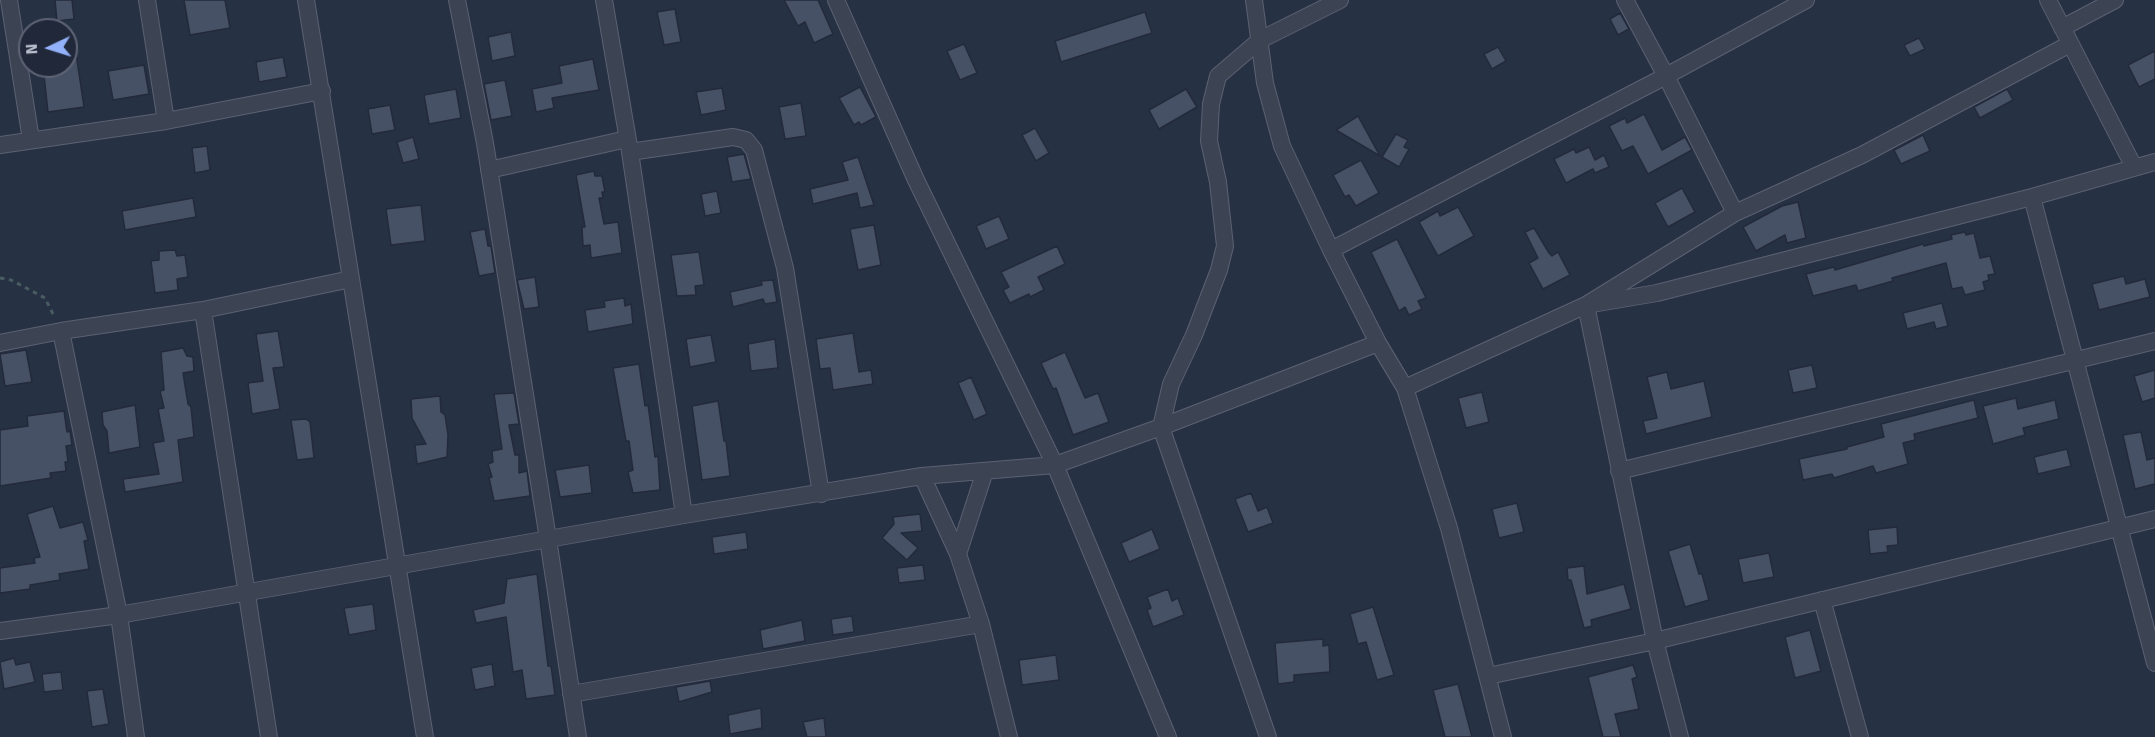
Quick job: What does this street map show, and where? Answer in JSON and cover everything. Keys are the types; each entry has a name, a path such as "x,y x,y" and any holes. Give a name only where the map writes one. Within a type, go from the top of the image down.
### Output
{"street":[{"path":"9,0 31,140"},
{"path":"147,0 166,121"},
{"path":"306,0 425,737"},
{"path":"457,0 489,170 578,737"},
{"path":"604,0 629,146 684,515"},
{"path":"836,0 916,180 1054,465 1168,737"},
{"path":"1254,0 1265,83 1282,146 1330,250 1378,343 1405,388 1449,528 1503,737"},
{"path":"1268,737 1161,427 1171,384 1194,335 1219,270 1225,246 1218,182 1209,141 1211,104 1218,76 1260,40 1340,0"},
{"path":"1625,0 1735,213"},
{"path":"1330,250 1666,76 1806,0"},
{"path":"2048,0 2134,167"},
{"path":"2062,28 2115,0"},
{"path":"1405,388 1586,305 1735,213 1862,155 2070,44"},
{"path":"0,146 166,121 322,91"},
{"path":"489,170 629,146 733,137 746,140 754,150 786,268 821,494"},
{"path":"1586,305 1657,293 2032,197 2155,162"},
{"path":"2032,197 2155,663"},
{"path":"0,343 61,331 203,310 351,279"},
{"path":"1586,305 1655,641 1680,737"},
{"path":"203,310 269,737"},
{"path":"61,331 119,615 136,737"},
{"path":"1619,471 2155,340"},
{"path":"0,631 119,615 684,515 922,476 1054,465 1161,427 1378,343"},
{"path":"958,554 985,471"},
{"path":"922,476 958,554 981,624 1004,734"},
{"path":"1488,676 1655,641 2155,519"},
{"path":"1822,600 1860,737"},
{"path":"571,694 981,624"}],"path":[{"path":"0,278 11,280 45,298 61,331"}],"building":[{"path":"55,0 72,0 74,18 57,18"},
{"path":"184,0 225,0 230,28 190,35"},
{"path":"784,0 818,0 833,34 814,43 805,22 798,26"},
{"path":"675,9 681,42 664,45 657,12"},
{"path":"1145,12 1152,33 1061,62 1055,41"},
{"path":"1620,13 1629,29 1618,35 1610,19"},
{"path":"511,32 515,56 492,61 488,37"},
{"path":"1919,38 1925,49 1910,56 1904,45"},
{"path":"964,44 977,73 960,80 947,51"},
{"path":"1498,47 1506,61 1492,69 1484,54"},
{"path":"2155,51 2155,79 2139,87 2128,65"},
{"path":"283,57 287,77 259,82 256,62"},
{"path":"593,59 599,90 552,98 554,108 536,112 532,89 562,83 559,66"},
{"path":"144,65 149,94 113,100 108,71"},
{"path":"78,67 84,107 48,112 44,78 78,78"},
{"path":"505,80 512,116 491,120 484,84"},
{"path":"860,87 876,117 861,125 859,122 854,125 839,98"},
{"path":"722,88 726,110 701,115 696,92"},
{"path":"456,89 461,118 429,124 424,95"},
{"path":"1186,89 1197,107 1159,129 1149,110"},
{"path":"2007,89 2013,100 1980,118 1974,107"},
{"path":"801,103 806,136 785,139 779,107"},
{"path":"390,105 395,130 372,134 368,109"},
{"path":"1644,114 1662,150 1685,137 1692,150 1648,174 1633,146 1622,151 1609,126 1625,118 1627,123"},
{"path":"1358,116 1380,156 1336,130"},
{"path":"1035,128 1049,153 1036,161 1022,135"},
{"path":"1396,134 1408,140 1404,147 1409,149 1399,167 1382,157"},
{"path":"1923,135 1930,151 1901,164 1894,150"},
{"path":"413,137 419,159 403,163 397,142"},
{"path":"207,146 210,170 195,173 192,148"},
{"path":"1589,147 1595,160 1604,155 1609,167 1595,173 1593,169 1566,183 1554,159 1574,149 1576,153"},
{"path":"744,154 751,179 732,182 727,157"},
{"path":"858,157 874,205 860,208 857,193 813,204 810,189 848,180 842,162"},
{"path":"1361,160 1379,193 1356,206 1349,195 1345,197 1333,175"},
{"path":"594,171 595,176 602,176 605,192 602,192 603,198 599,198 604,224 618,222 622,253 591,258 590,245 583,246 582,227 585,227 576,175"},
{"path":"1682,188 1695,212 1668,227 1655,203"},
{"path":"717,191 721,213 705,216 701,194"},
{"path":"193,198 196,217 125,230 122,211"},
{"path":"1798,202 1806,238 1787,243 1785,235 1756,251 1743,227 1782,206"},
{"path":"421,205 425,241 391,245 386,209"},
{"path":"1458,207 1474,236 1438,256 1419,222 1438,211 1440,216"},
{"path":"999,216 1009,239 986,249 976,226"},
{"path":"874,225 881,265 858,270 850,229"},
{"path":"1534,228 1552,256 1558,252 1570,275 1543,289 1529,263 1538,258 1525,232"},
{"path":"485,229 488,246 491,246 495,273 479,276 470,232"},
{"path":"1965,232 1966,235 1974,233 1980,258 1990,256 1995,274 1988,275 1989,280 1983,282 1985,290 1965,295 1962,287 1952,289 1946,263 1892,278 1893,281 1858,291 1856,285 1813,296 1806,274 1834,267 1835,270 1923,244 1924,246 1952,239 1951,235"},
{"path":"1397,239 1426,298 1418,301 1422,309 1409,315 1405,307 1399,311 1371,252"},
{"path":"1057,246 1065,264 1038,277 1044,290 1010,303 1003,290 1009,287 1001,272"},
{"path":"175,250 177,256 185,255 188,277 177,279 178,290 155,293 151,261 159,260 159,251"},
{"path":"699,252 704,285 695,286 696,295 677,296 671,255"},
{"path":"2124,276 2126,284 2145,279 2150,297 2099,310 2092,284"},
{"path":"535,277 539,307 524,309 517,280"},
{"path":"773,280 777,302 765,304 763,299 733,307 730,292 762,285 761,281"},
{"path":"624,298 625,306 631,304 633,324 588,332 585,310 605,307 604,301"},
{"path":"1942,303 1948,326 1936,329 1934,322 1907,329 1903,313"},
{"path":"278,331 284,367 273,368 280,409 252,414 248,383 263,381 256,334"},
{"path":"853,333 859,372 871,370 873,384 833,390 830,368 820,369 816,339"},
{"path":"711,335 716,362 690,367 686,339"},
{"path":"775,339 778,368 751,371 748,344"},
{"path":"183,348 187,356 193,357 194,371 183,373 188,404 191,407 194,437 178,440 183,482 125,492 123,479 159,474 153,443 164,441 158,409 164,408 160,391 164,390 161,352"},
{"path":"26,350 32,382 5,386 0,354"},
{"path":"1065,352 1085,398 1098,393 1109,422 1073,435 1056,388 1053,389 1041,363"},
{"path":"639,364 645,406 648,405 655,457 658,456 660,490 633,493 628,472 633,470 629,441 626,441 613,368"},
{"path":"1812,365 1817,388 1793,393 1788,370"},
{"path":"2155,370 2155,398 2142,402 2134,376"},
{"path":"1667,372 1671,389 1704,381 1712,417 1646,434 1643,421 1657,418 1647,377"},
{"path":"971,377 987,414 974,420 958,383"},
{"path":"1482,392 1489,422 1466,428 1458,398"},
{"path":"514,393 519,424 509,425 515,455 519,455 519,473 527,471 530,496 494,501 489,478 492,477 488,464 493,462 492,451 502,449 494,394"},
{"path":"440,396 441,412 445,415 448,435 447,457 417,464 415,445 426,444 412,418 411,399"},
{"path":"2016,398 2018,409 2055,400 2059,419 2023,428 2025,435 1993,444 1983,406"},
{"path":"1974,400 1978,418 1914,434 1915,440 1903,443 1908,464 1876,473 1873,466 1834,478 1832,474 1803,480 1799,459 1847,449 1847,447 1884,437 1881,424"},
{"path":"718,401 730,476 702,480 692,406"},
{"path":"135,405 140,447 109,453 102,412"},
{"path":"64,411 67,432 70,431 72,445 66,446 68,462 65,462 66,471 50,473 51,478 0,486 0,430 28,426 27,416"},
{"path":"306,419 310,422 314,458 297,460 291,420"},
{"path":"2141,432 2147,460 2155,458 2155,484 2135,489 2123,435"},
{"path":"2067,449 2071,466 2038,474 2034,457"},
{"path":"589,465 592,493 560,497 555,470"},
{"path":"1251,493 1258,511 1267,507 1273,523 1248,532 1235,499"},
{"path":"1517,503 1524,532 1499,538 1492,509"},
{"path":"53,506 60,528 83,522 88,540 84,541 89,569 59,574 60,580 30,585 30,589 0,593 0,568 35,563 34,558 40,557 27,514"},
{"path":"920,514 922,531 901,533 918,548 907,560 882,538 894,524 893,517"},
{"path":"1897,527 1898,545 1887,546 1888,552 1870,554 1868,530"},
{"path":"1152,529 1160,549 1129,562 1121,543"},
{"path":"746,532 748,549 714,554 712,537"},
{"path":"1690,544 1709,600 1685,607 1668,551"},
{"path":"1769,553 1774,577 1743,583 1738,559"},
{"path":"923,565 925,580 899,583 897,568"},
{"path":"1584,566 1587,594 1624,584 1631,609 1591,620 1592,626 1584,628 1571,580 1568,580 1567,568"},
{"path":"537,574 548,666 551,666 555,695 526,699 522,670 513,672 506,617 476,623 473,610 504,603 507,579"},
{"path":"1168,589 1172,601 1178,598 1184,615 1153,627 1147,610 1151,608 1147,597"},
{"path":"373,604 376,630 349,635 344,608"},
{"path":"1373,607 1394,675 1377,680 1366,642 1358,644 1350,614"},
{"path":"852,616 854,632 833,635 831,619"},
{"path":"802,620 805,641 763,649 760,630"},
{"path":"1810,630 1821,671 1795,678 1785,637"},
{"path":"1323,639 1323,646 1329,645 1330,672 1294,675 1294,682 1278,684 1275,643"},
{"path":"1056,655 1059,680 1022,685 1019,660"},
{"path":"14,658 16,665 30,662 35,682 4,689 0,662"},
{"path":"492,664 495,686 475,690 471,668"},
{"path":"1633,665 1637,677 1632,679 1639,709 1615,714 1621,737 1603,737 1588,677"},
{"path":"61,672 63,690 44,692 42,674"},
{"path":"710,681 712,692 679,702 676,687"},
{"path":"1458,684 1472,737 1445,737 1433,690"},
{"path":"103,689 109,724 92,727 87,691"},
{"path":"761,708 762,728 730,734 728,715"},
{"path":"824,718 826,737 807,737 803,722"}]}
